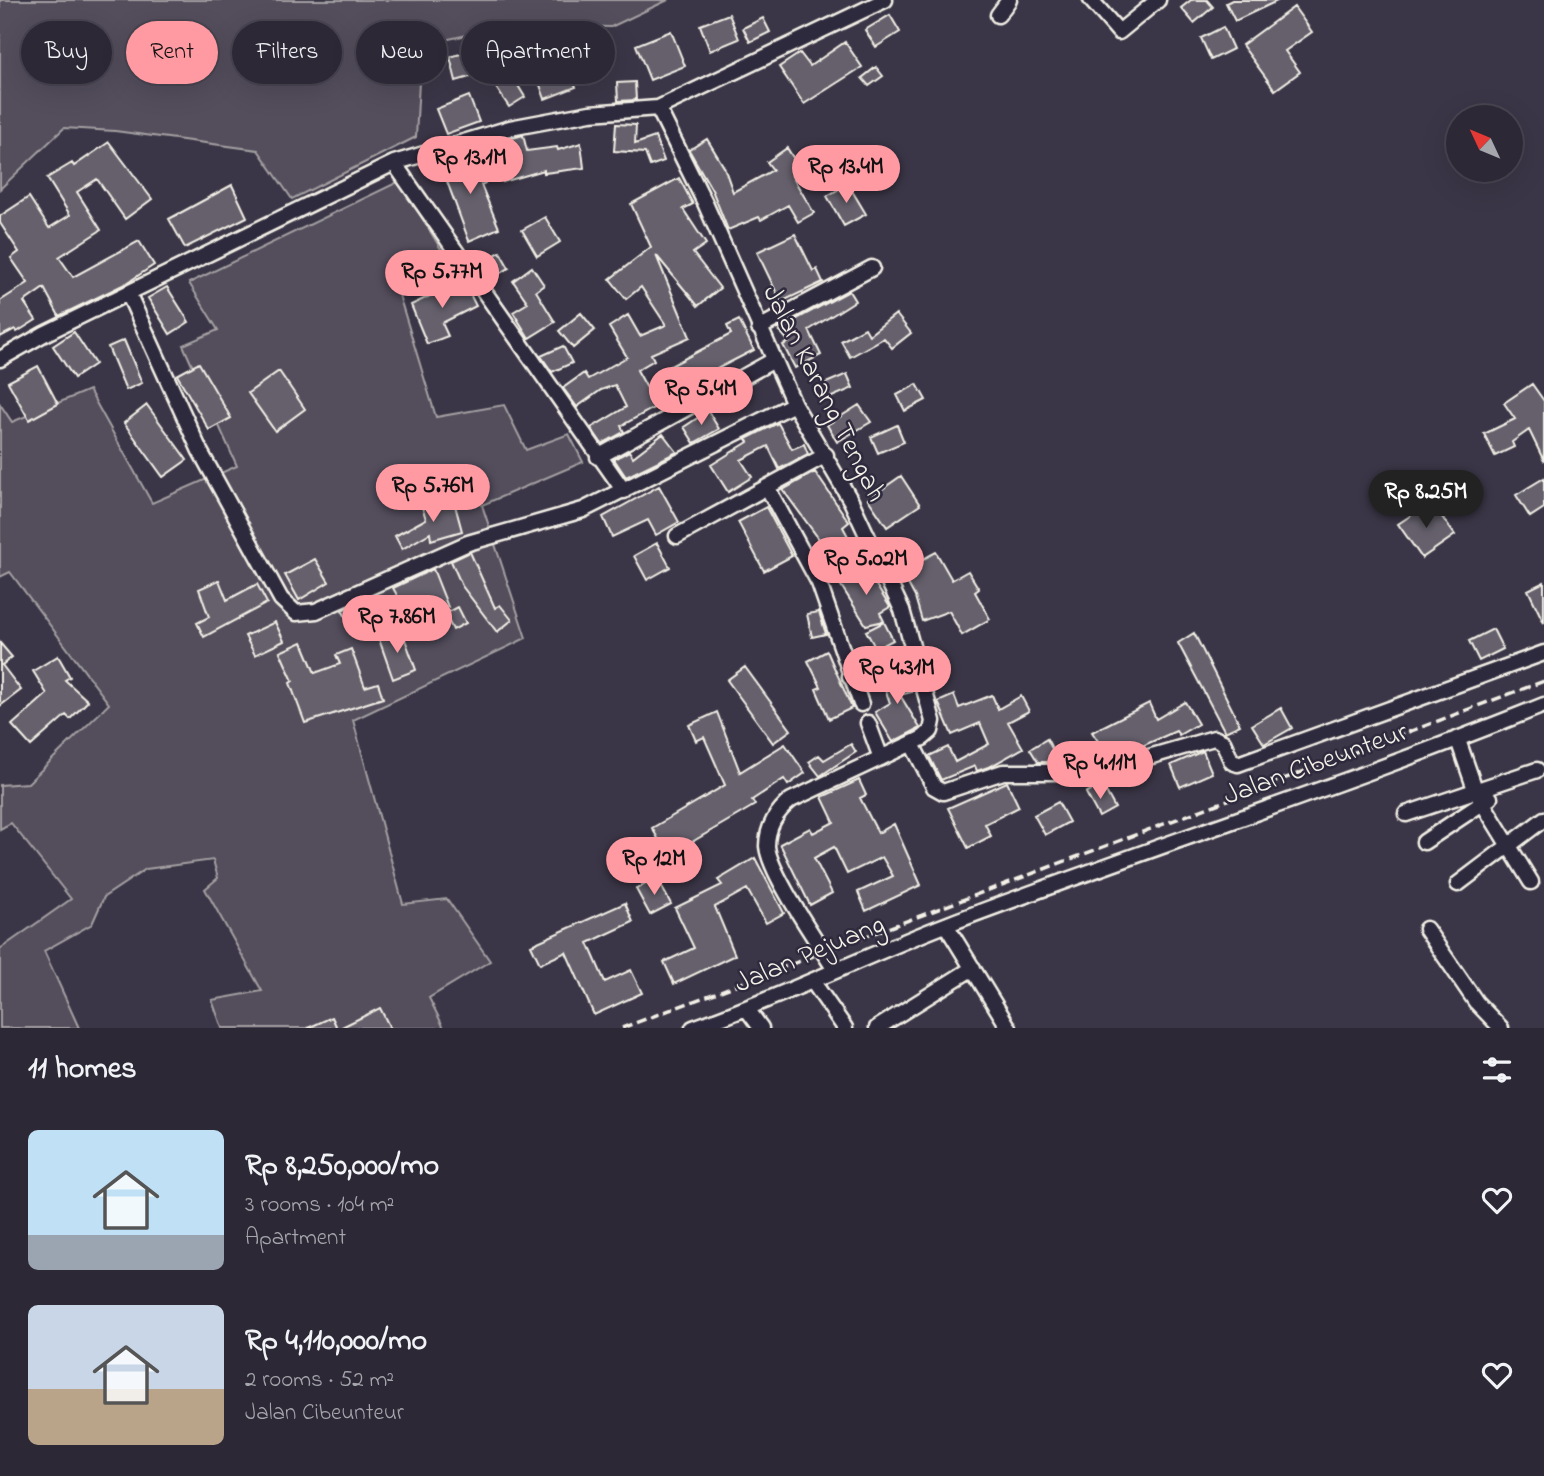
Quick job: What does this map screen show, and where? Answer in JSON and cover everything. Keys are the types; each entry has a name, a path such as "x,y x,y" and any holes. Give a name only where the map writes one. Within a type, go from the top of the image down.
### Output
{"street":[{"path":"0,359 44,334 129,295 394,163 510,128 590,113 658,108 885,0"},
{"path":"998,15 1009,0"},
{"path":"1091,0 1119,32 1158,0"},
{"name":"Jalan Karang Tengah","path":"658,108 705,203 794,404 826,455 902,610 933,721 931,730 912,744 791,800 777,811 767,847 773,867 835,970"},
{"path":"394,163 624,491"},
{"path":"759,328 872,268"},
{"path":"129,295 200,451 281,599 296,613 316,611 468,542 583,510 794,404"},
{"path":"598,457 774,360"},
{"path":"677,536 826,455"},
{"path":"767,487 819,583 861,704"},
{"path":"850,677 913,651"},
{"path":"912,744 934,787 943,792 1003,772 1029,775 1097,772 1214,738 1223,743 1232,762 1238,764 1544,653"},
{"name":"Jalan Cibeunteur","path":"946,925 1458,740 1544,705"},
{"path":"868,723 881,758"},
{"path":"1458,740 1480,797 1531,882"},
{"path":"1424,842 1480,797 1516,778 1537,771"},
{"path":"1406,814 1480,797"},
{"path":"1458,884 1544,819"},
{"path":"946,925 1007,1024 991,1028"},
{"name":"Jalan Pejuang","path":"693,1028 747,1009 946,925"},
{"path":"1426,929 1476,1002 1502,1028"},
{"path":"877,1028 972,968"},
{"path":"813,982 845,1028"},
{"path":"747,1009 761,1028"}],"shaded area":[{"path":"0,0 668,0 615,25 615,21 461,21 461,36 447,39 447,21 356,21 356,84 419,84 416,137 292,199 258,150 115,131 64,128 0,189"},
{"path":"400,181 451,266 399,295 436,417 504,405 526,450 569,434 583,462 482,505 526,638 353,720 403,904 447,899 490,961 429,998 444,1028 222,1028 212,1000 262,991 205,889 218,878 213,860 146,869 104,897 92,924 44,951 79,1028 0,1028 0,949 71,899 11,823 0,829 0,785 28,783 109,704 10,572 0,577 0,404 12,422 89,390 152,503 237,466 183,345 218,330 189,283"}],"building":[{"path":"1191,0 1207,0 1213,7 1194,23 1181,8"},
{"path":"1232,0 1279,0 1235,21 1226,3"},
{"path":"1294,7 1312,32 1285,51 1300,72 1275,90 1242,45"},
{"path":"729,14 739,39 710,51 700,25"},
{"path":"890,15 900,32 876,47 865,30"},
{"path":"763,18 770,32 750,42 743,28"},
{"path":"1223,27 1233,49 1211,60 1201,38"},
{"path":"671,31 685,66 650,80 636,45"},
{"path":"845,42 862,67 804,104 779,67 800,53 810,66"},
{"path":"461,54 461,80 456,81 450,57"},
{"path":"876,67 883,76 869,86 862,78"},
{"path":"635,82 636,100 618,101 617,83"},
{"path":"517,84 525,97 509,107 495,86"},
{"path":"540,84 575,84 576,87 545,99"},
{"path":"469,96 479,122 446,134 436,109"},
{"path":"616,124 636,125 635,144 655,137 664,161 650,166 645,153 614,151"},
{"path":"523,135 527,151 557,147 558,150 581,143 584,168 544,173 544,170 503,182 492,144"},
{"path":"707,139 724,167 733,192 773,170 767,162 787,148 801,170 792,176 814,213 798,222 788,205 761,220 759,217 728,230 712,190 689,150"},
{"path":"109,142 152,199 125,219 97,179 77,192 101,230 59,257 73,277 139,241 154,265 127,283 59,316 44,288 24,302 36,320 17,332 15,329 0,337 0,301 28,283 11,258 19,252 0,223 0,216 29,197 49,228 70,215 47,178 72,163 74,166"},
{"path":"473,153 485,183 481,185 499,228 469,241 441,165"},
{"path":"679,178 693,204 683,209 706,244 693,253 720,288 698,306 656,255 690,337 651,354 654,360 637,370 657,406 621,426 624,432 602,444 591,428 626,407 615,385 601,390 577,407 563,388 584,373 588,379 627,357 609,327 628,315 640,336 666,325 641,287 626,299 610,279 651,247 631,204"},
{"path":"848,184 866,214 844,226 827,196"},
{"path":"232,185 247,217 185,248 169,219"},
{"path":"545,217 560,242 537,256 522,230"},
{"path":"795,234 813,271 817,269 823,282 781,302 757,252"},
{"path":"500,252 509,268 490,279 480,263"},
{"path":"532,267 544,285 536,291 555,322 529,338 513,312 528,303 513,281"},
{"path":"463,280 476,306 442,323 448,336 427,344 411,305"},
{"path":"167,287 189,322 170,334 148,298"},
{"path":"849,291 855,301 809,330 821,355 795,368 783,345 789,342 778,329"},
{"path":"581,313 595,330 573,348 559,331"},
{"path":"896,314 911,333 892,348 884,338 850,357 841,341 865,328 869,335"},
{"path":"739,320 754,350 707,374 710,381 678,398 663,370 731,334 727,326"},
{"path":"74,332 95,364 74,378 53,346"},
{"path":"124,340 142,383 126,390 108,347"},
{"path":"563,346 572,363 552,372 541,356"},
{"path":"199,363 231,418 209,430 177,375"},
{"path":"38,366 58,404 29,420 8,382"},
{"path":"279,371 305,409 275,431 248,393"},
{"path":"847,374 853,388 825,400 819,386"},
{"path":"917,384 926,400 905,411 897,395"},
{"path":"1532,384 1544,401 1544,461 1529,430 1512,442 1514,447 1495,456 1484,434 1515,419 1504,403"},
{"path":"147,405 187,460 163,477 124,423"},
{"path":"859,405 871,422 837,442 827,425"},
{"path":"708,411 719,429 694,443 684,427"},
{"path":"778,423 792,449 804,444 808,454 779,469 768,446 741,460 752,477 728,492 711,465 748,442 746,439"},
{"path":"897,425 904,442 878,453 871,437"},
{"path":"663,434 677,452 626,477 614,459 629,451 633,457"},
{"path":"815,472 849,522 843,527 856,551 831,564 824,546 783,490"},
{"path":"901,476 920,505 887,527 868,499"},
{"path":"1544,478 1544,508 1530,517 1516,495"},
{"path":"659,486 679,522 656,535 648,520 612,537 603,517"},
{"path":"453,498 462,531 431,540 430,533 402,549 395,536 426,519 422,507"},
{"path":"1431,502 1455,535 1422,558 1398,524"},
{"path":"766,507 792,556 764,571 738,522"},
{"path":"657,543 670,567 647,580 634,556"},
{"path":"470,552 495,608 500,605 512,620 497,632 462,586 451,561"},
{"path":"936,552 952,580 968,571 979,589 975,592 990,619 962,635 949,611 922,621 915,597 901,571"},
{"path":"315,559 329,582 299,600 285,575"},
{"path":"865,568 890,607 880,613 884,621 866,625 840,584"},
{"path":"433,569 448,607 434,610 412,622 393,588"},
{"path":"219,580 227,600 257,584 267,603 204,637 197,623 209,617 199,589"},
{"path":"1544,582 1544,623 1528,590"},
{"path":"362,601 378,628 358,639 342,610"},
{"path":"458,607 466,623 453,630 445,614"},
{"path":"819,612 826,634 812,637 807,614"},
{"path":"275,622 284,641 255,655 245,636"},
{"path":"884,622 893,640 876,649 866,631"},
{"path":"1493,629 1503,649 1479,661 1469,641"},
{"path":"402,631 416,670 393,679 379,639"},
{"path":"1194,633 1240,725 1225,732 1178,643"},
{"path":"302,642 315,673 340,664 336,655 351,649 365,687 378,683 383,698 305,723 290,683 293,681 280,652"},
{"path":"0,643 12,657 2,665 21,690 0,706"},
{"path":"827,651 852,708 829,719 816,689 821,687 808,661"},
{"path":"58,656 70,677 65,680 88,701 70,719 66,715 31,746 12,725 47,694 33,671"},
{"path":"902,666 911,692 900,695 920,728 893,742 875,712 890,703 880,675"},
{"path":"745,667 791,730 773,743 727,680"},
{"path":"954,695 959,708 992,695 998,709 1021,696 1029,711 1008,722 1023,748 991,766 977,771 975,766 941,780 929,756 948,747 955,762 989,744 980,723 952,735 938,702"},
{"path":"1185,702 1198,724 1179,735 1176,731 1131,751 1127,742 1107,755 1092,732 1149,703 1156,719"},
{"path":"1281,708 1292,728 1264,744 1252,725"},
{"path":"717,712 740,772 785,744 805,773 788,785 784,779 752,800 755,805 668,856 652,828 725,785 704,737 696,741 689,725"},
{"path":"1047,739 1057,758 1050,762 1038,762 1030,749"},
{"path":"851,744 856,752 820,776 809,762 819,755 824,760"},
{"path":"1203,751 1212,773 1180,787 1171,765"},
{"path":"859,780 866,795 860,798 878,833 894,824 921,885 866,911 858,892 893,876 882,857 847,874 834,847 814,858 832,893 810,905 780,844 810,828 813,833 834,822 822,797"},
{"path":"1007,782 1019,807 985,824 991,836 968,848 948,808"},
{"path":"1102,784 1115,808 1099,817 1086,793"},
{"path":"1058,802 1069,822 1045,835 1034,815"},
{"path":"755,858 784,913 766,923 747,889 715,907 735,955 674,984 664,962 694,948 675,908 722,885 718,880"},
{"path":"657,878 671,904 650,915 636,889"},
{"path":"625,903 633,922 588,943 605,982 631,970 642,993 594,1015 566,952 540,964 531,945"},
{"path":"380,1008 390,1028 340,1028"},
{"path":"332,1017 337,1028 308,1028"}],"railway":[{"path":"622,1028 1544,681"}]}
